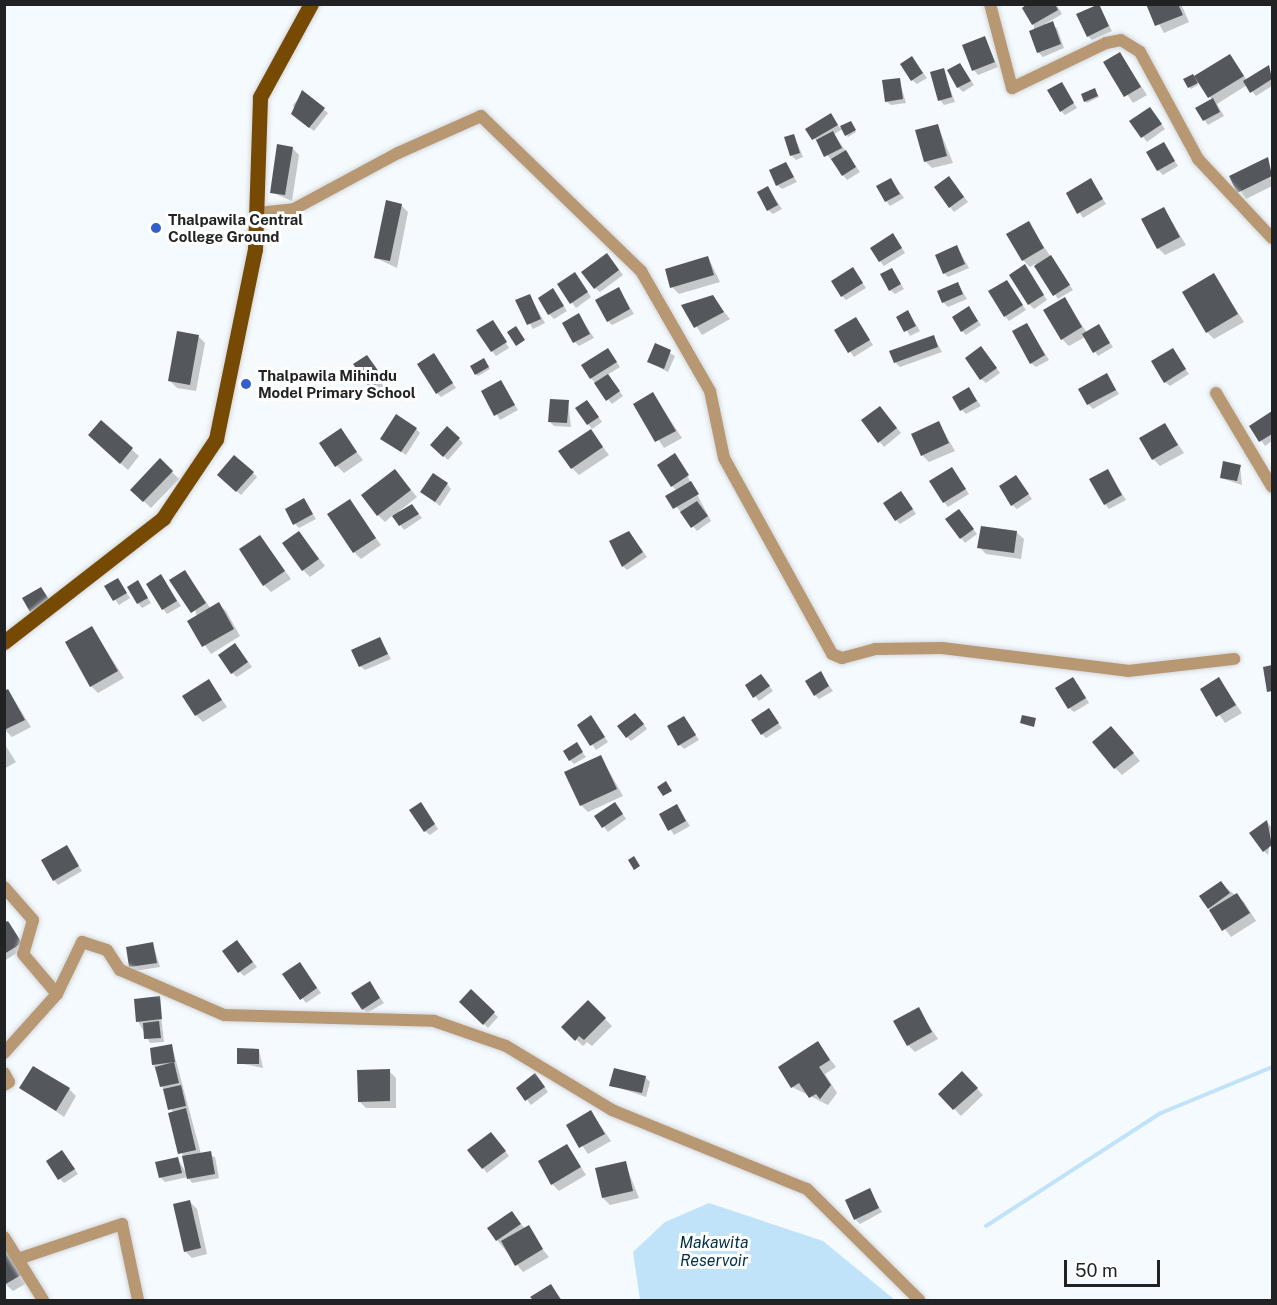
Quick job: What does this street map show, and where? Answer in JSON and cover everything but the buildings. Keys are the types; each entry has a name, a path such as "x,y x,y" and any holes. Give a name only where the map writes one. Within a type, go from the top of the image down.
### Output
{"main road":[{"path":"4,642 162,518 216,439 258,213 260,97 311,4"}],"street":[{"path":"990,4 1012,88 1106,43 1121,40 1140,52 1198,159 1272,238"},
{"path":"258,213 294,209 398,153 481,116 641,271 710,391 724,458 832,654 842,658 874,650 942,648 1128,671 1234,659"},
{"path":"1216,393 1272,487"},
{"path":"4,887 33,920 23,954 57,994"},
{"path":"4,1053 57,994 82,942 107,950 120,970 224,1015 434,1021 506,1046 612,1110 807,1189 919,1300"},
{"path":"4,1073 9,1082 4,1085"},
{"path":"18,1259 122,1224 138,1300"},
{"path":"4,1238 43,1300"}],"water":[{"name":"Makawita Reservoir","path":"709,1203 823,1241 895,1300 640,1300 633,1252 665,1222"}],"waterway":[{"path":"986,1226 1161,1113 1272,1067"}],"place":[{"name":"Thalpawila Central College Ground","path":"156,228"},
{"name":"Thalpawila Mihindu Model Primary School","path":"246,384"}]}
